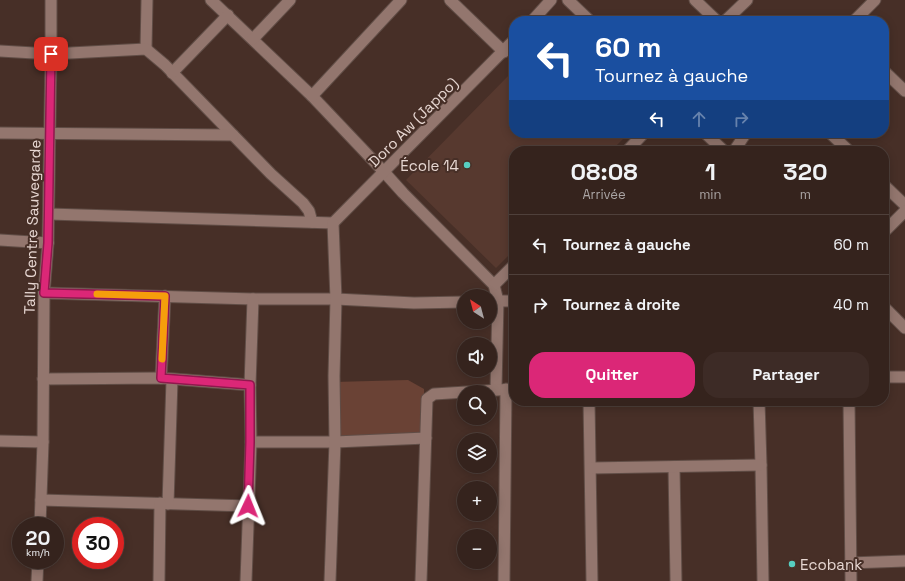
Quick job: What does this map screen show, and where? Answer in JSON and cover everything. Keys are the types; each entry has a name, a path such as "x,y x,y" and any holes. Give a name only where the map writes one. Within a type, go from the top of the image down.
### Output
{"street":[{"name":"Tally Centre Sauvegarde","path":"40,517 43,442 44,293 49,214 51,0"},
{"path":"146,50 147,0"},
{"path":"212,0 312,96 403,193 494,285 494,289"},
{"path":"253,39 290,0"},
{"path":"312,96 400,0"},
{"path":"450,0 504,52"},
{"path":"537,16 551,0"},
{"path":"568,0 585,16"},
{"path":"695,0 712,16"},
{"path":"730,16 747,0"},
{"path":"859,16 875,0"},
{"path":"172,73 228,15"},
{"name":"Doro Aw (Jappo)","path":"333,223 509,46"},
{"path":"0,52 51,54 146,50 172,73 271,174 303,203 309,211 312,222"},
{"path":"889,76 905,91"},
{"path":"0,133 233,135"},
{"path":"632,146 639,138"},
{"path":"710,138 719,146"},
{"path":"835,138 843,146"},
{"path":"889,190 905,205"},
{"path":"889,227 905,210"},
{"path":"49,214 333,223 336,298 334,376 335,442 330,581"},
{"path":"0,240 48,243"},
{"path":"494,285 509,270"},
{"path":"44,293 253,298 336,298 414,303 457,302"},
{"path":"158,581 164,503 166,379 165,296"},
{"path":"246,581 253,298"},
{"path":"497,301 509,301"},
{"path":"889,312 905,328"},
{"path":"497,325 505,389 504,581"},
{"path":"889,377 905,377"},
{"path":"44,379 166,379 250,385"},
{"path":"421,581 426,403 429,396 434,394 505,389"},
{"path":"589,406 592,581"},
{"path":"759,406 763,581"},
{"path":"849,406 851,581"},
{"path":"250,442 335,442 426,438"},
{"path":"0,441 43,442"},
{"path":"591,468 761,465"},
{"path":"674,467 676,581"},
{"path":"41,500 248,506"},
{"path":"850,563 905,561"},
{"path":"37,581 38,569"}],"shaded area":[{"name":"École 14","path":"509,75 509,138 624,138 616,146 509,146 509,255 496,268 406,180"},
{"path":"408,380 424,389 424,437 335,440 334,382"}],"slow traffic":[{"path":"97,294 165,296 162,359"}],"place":[{"name":"École 14","path":"467,165"},
{"name":"Ecobank","path":"792,564"}],"route":[{"path":"51,54 48,243 44,293 165,296 161,378 250,385 248,506"}]}
